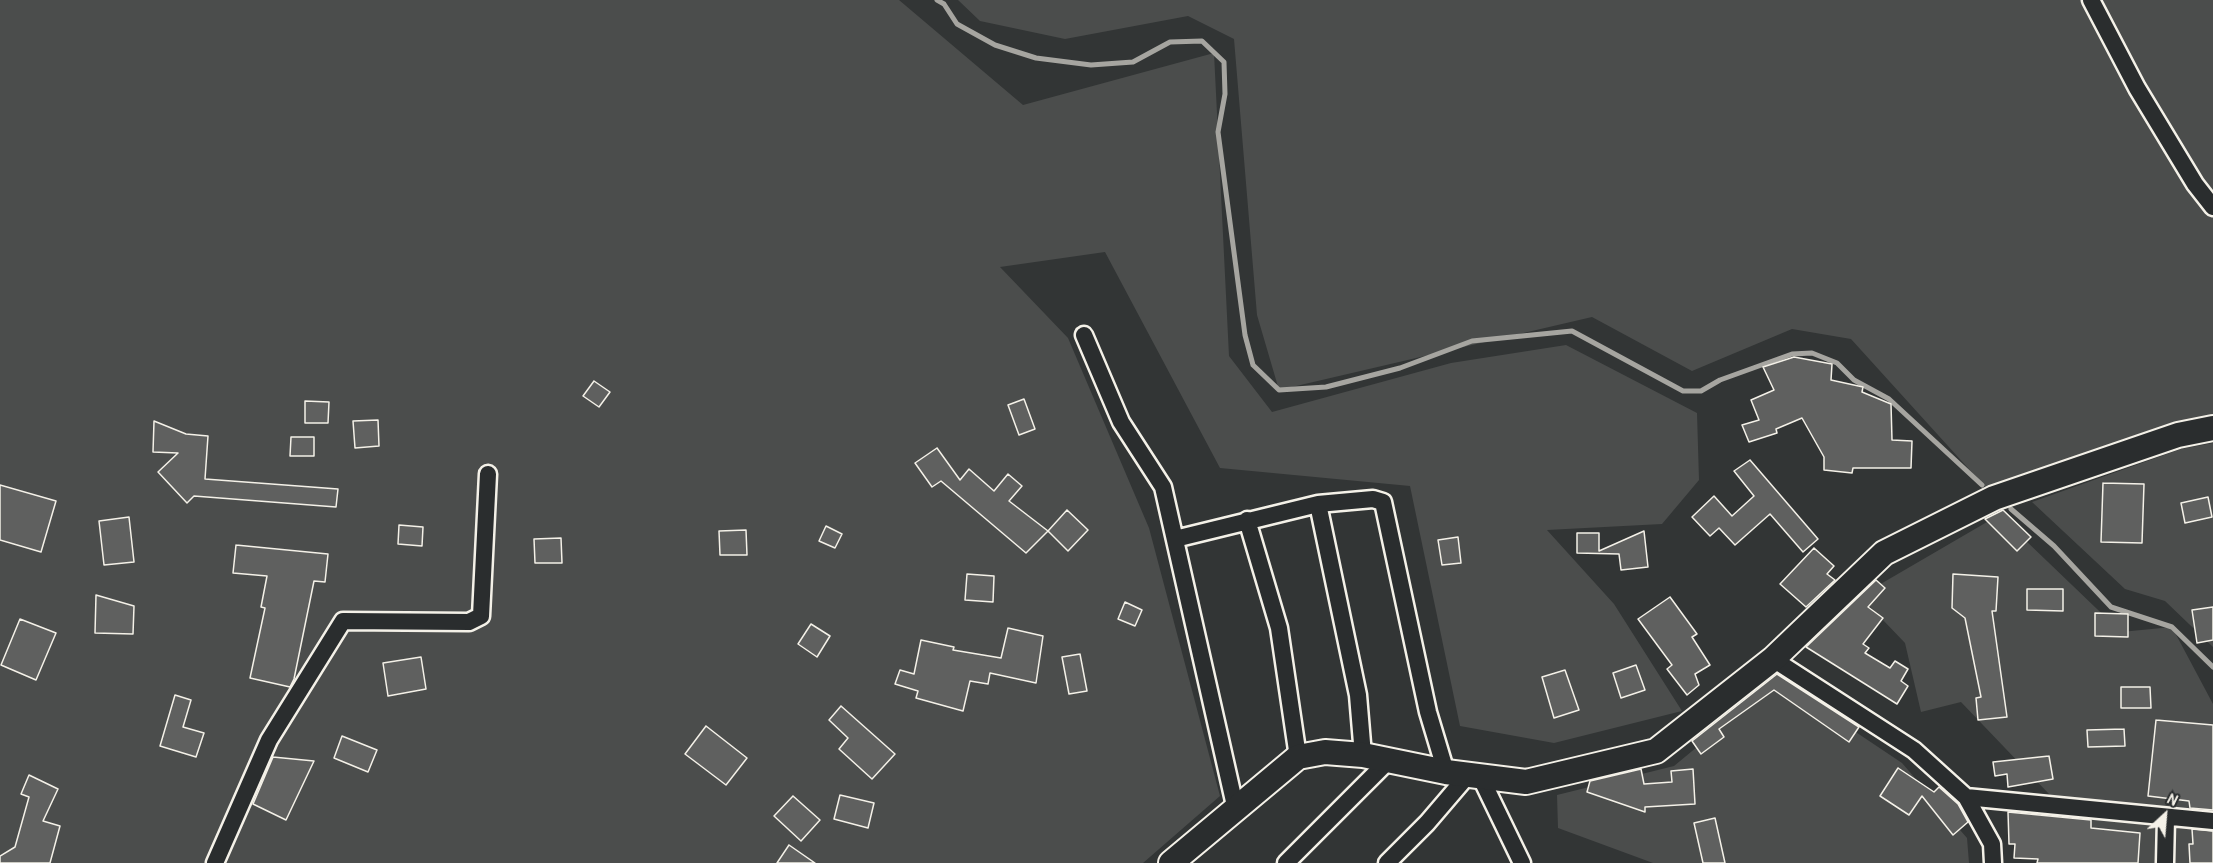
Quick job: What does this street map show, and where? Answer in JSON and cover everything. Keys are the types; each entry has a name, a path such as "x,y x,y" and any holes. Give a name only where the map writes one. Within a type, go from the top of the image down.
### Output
{"street":[{"path":"2091,0 2137,88 2195,184 2213,207"},
{"path":"1084,334 1121,422 1163,487 1236,810"},
{"path":"1171,863 1298,757 1325,752 1363,754 1387,762 1526,782 1656,751 1773,659 1884,553 1994,498 2178,435 2213,428"},
{"path":"215,863 269,741 343,621 469,622 481,616 488,474"},
{"path":"1175,539 1318,504 1373,499 1383,502 1428,712 1465,775 1522,863"},
{"path":"1318,504 1358,694 1363,754"},
{"path":"1247,520 1279,628 1298,757"},
{"path":"1773,659 1914,750 1966,797 1992,844 1993,863"},
{"path":"1286,863 1387,762"},
{"path":"1387,863 1427,823 1465,775"},
{"path":"1966,797 2213,821"},
{"path":"2165,863 2166,818"}],"shaded area":[{"path":"0,0 899,0 1023,105 1214,53 1229,356 1272,412 1451,363 1566,345 1697,413 1699,480 1662,524 1547,530 1614,604 1682,711 1554,743 1460,726 1410,486 1220,468 1105,252 1000,267 1068,338 1149,528 1220,796 1143,863 0,863"},
{"path":"958,0 2213,0 2213,415 1987,489 1851,339 1792,329 1692,371 1592,317 1279,390 1257,315 1234,39 1188,16 1065,39 980,21"},
{"path":"2213,443 2213,647 2165,601 2125,589 2032,502 2181,449"},
{"path":"1999,515 2121,632 2172,627 2213,704 2213,863 2115,863 1961,702 1921,712 1905,643 1860,596"},
{"path":"1778,680 1902,763 1967,838 1969,863 1653,863 1558,828 1557,795 1674,766"}],"building":[{"path":"1794,357 1832,364 1831,380 1863,387 1862,392 1891,404 1892,440 1912,441 1911,468 1853,468 1852,473 1824,470 1824,457 1802,418 1776,429 1777,433 1749,442 1742,425 1759,420 1751,400 1774,390 1763,367"},
{"path":"594,381 610,392 599,407 583,396"},
{"path":"1024,399 1035,429 1019,435 1008,405"},
{"path":"305,401 329,402 328,423 305,423"},
{"path":"378,420 379,446 355,448 353,421"},
{"path":"154,421 186,434 208,436 205,479 338,489 336,507 194,496 187,503 158,472 178,453 153,452"},
{"path":"291,437 314,437 314,456 290,456"},
{"path":"937,448 960,480 969,469 994,491 1008,474 1022,486 1009,501 1048,531 1026,553 941,481 932,487 915,463"},
{"path":"1750,460 1818,539 1803,552 1770,514 1735,545 1719,528 1710,536 1692,517 1714,496 1732,516 1754,496 1734,471"},
{"path":"2103,483 2144,484 2142,543 2101,542"},
{"path":"0,485 56,501 41,552 0,540"},
{"path":"2208,497 2212,517 2185,523 2181,503"},
{"path":"1067,510 1088,530 1068,551 1048,531"},
{"path":"2003,510 2031,537 2017,551 1985,519"},
{"path":"129,517 134,562 104,565 99,521"},
{"path":"399,525 423,527 422,546 398,544"},
{"path":"826,526 842,534 835,548 819,541"},
{"path":"746,530 747,555 720,555 719,531"},
{"path":"1644,531 1648,567 1621,570 1619,554 1577,553 1577,533 1599,533 1599,551"},
{"path":"1458,537 1461,563 1442,565 1438,540"},
{"path":"561,538 562,563 535,563 534,539"},
{"path":"236,545 328,554 325,582 314,581 294,679 290,687 250,678 265,608 261,607 267,576 233,573"},
{"path":"1814,548 1834,566 1827,574 1835,580 1806,607 1780,584"},
{"path":"967,574 994,576 993,602 965,600"},
{"path":"1953,574 1998,577 1996,611 1992,611 2007,717 1978,720 1976,698 1981,697 1965,618 1952,608"},
{"path":"1876,580 1885,588 1868,607 1883,618 1863,644 1869,648 1865,653 1890,668 1895,661 1908,669 1901,681 1908,686 1897,704 1806,647"},
{"path":"2027,589 2063,589 2063,611 2027,610"},
{"path":"96,595 134,606 133,634 95,633"},
{"path":"1670,597 1697,634 1692,637 1710,665 1695,674 1699,685 1687,695 1667,669 1672,665 1638,619"},
{"path":"1125,602 1142,610 1135,626 1118,619"},
{"path":"2213,607 2213,640 2197,643 2192,610"},
{"path":"2095,613 2128,614 2128,637 2095,636"},
{"path":"20,619 56,633 36,680 1,665"},
{"path":"811,624 830,636 817,657 798,644"},
{"path":"1008,628 1043,636 1036,683 990,673 988,684 970,681 963,711 916,698 918,691 895,684 900,670 914,674 921,640 954,647 953,650 1001,658"},
{"path":"1080,654 1087,691 1069,694 1062,657"},
{"path":"421,657 426,689 388,696 383,663"},
{"path":"1636,665 1645,690 1621,698 1613,673"},
{"path":"1565,670 1579,710 1554,718 1542,677"},
{"path":"1777,674 1859,727 1849,742 1774,690 1719,729 1724,737 1701,754 1692,741"},
{"path":"2121,687 2150,687 2151,708 2121,708"},
{"path":"175,695 191,700 183,727 204,733 196,757 160,746"},
{"path":"841,706 895,754 872,779 839,749 848,738 829,720"},
{"path":"2156,720 2213,725 2213,810 2190,808 2189,801 2148,796"},
{"path":"706,726 747,758 726,785 685,754"},
{"path":"2124,729 2125,746 2088,747 2087,730"},
{"path":"342,736 377,750 368,772 334,758"},
{"path":"2049,756 2053,779 2008,787 2007,774 1995,776 1993,762"},
{"path":"273,757 314,761 286,820 253,804"},
{"path":"1898,768 1934,792 1939,787 1958,804 1968,822 1953,835 1922,796 1909,815 1880,796"},
{"path":"1641,769 1644,784 1672,782 1671,771 1693,769 1695,804 1645,807 1645,812 1587,792 1590,781"},
{"path":"29,775 58,789 43,821 60,826 50,863 0,863 0,856 15,847 29,797 21,794"},
{"path":"840,795 874,803 868,828 834,819"},
{"path":"793,796 820,820 801,841 774,816"},
{"path":"2008,812 2091,820 2091,828 2140,833 2138,863 2037,863 2038,859 2014,858 2015,844 2009,844"},
{"path":"1715,818 1725,863 1703,863 1694,823"},
{"path":"2192,829 2213,831 2213,863 2190,863 2189,844 2193,844"},
{"path":"789,845 815,863 777,863"}],"waterway":[{"path":"937,0 944,4 957,24 995,45 1036,58 1091,65 1133,62 1170,42 1202,41 1224,62 1225,94 1218,132 1245,335 1253,365 1279,390 1326,387 1400,368 1472,341 1572,331 1683,391 1701,391 1720,380 1792,354 1812,353 1837,363 1854,380 1889,399 1982,485"},
{"path":"2011,509 2054,546 2111,607 2172,627 2213,667"}]}
